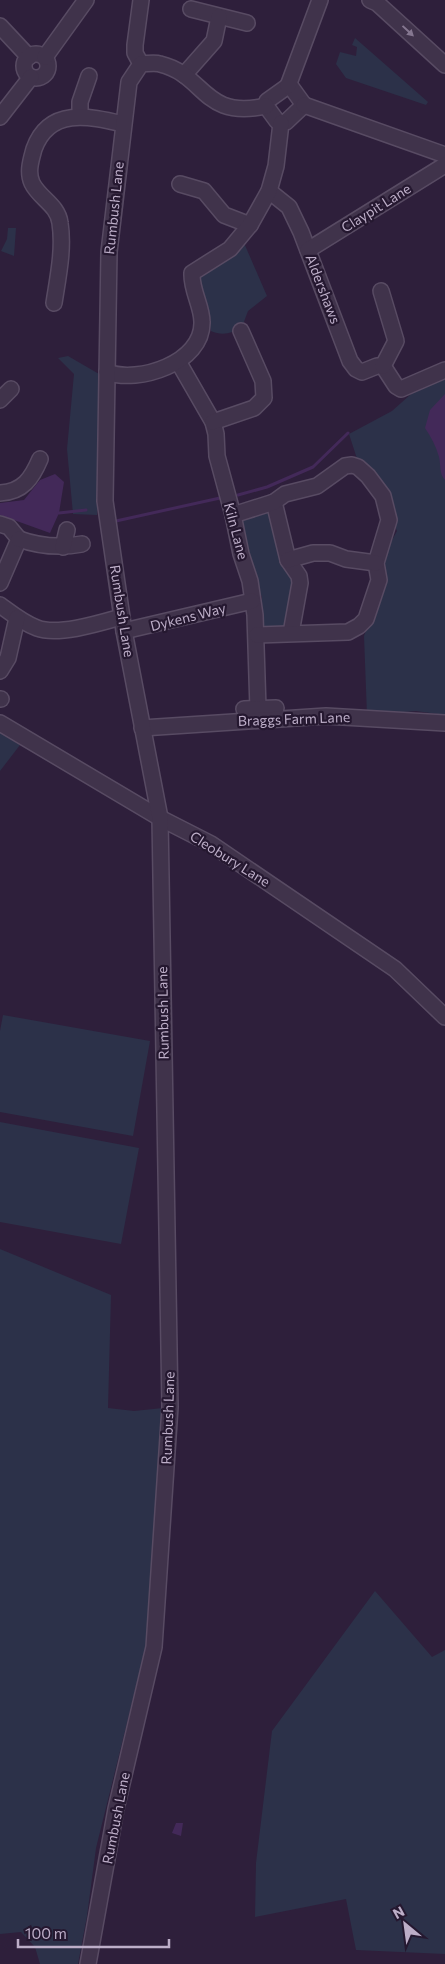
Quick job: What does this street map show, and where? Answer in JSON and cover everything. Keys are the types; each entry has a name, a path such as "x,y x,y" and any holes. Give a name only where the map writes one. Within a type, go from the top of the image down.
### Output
{"street":[{"path":"45,57 86,0"},
{"path":"142,0 135,45 135,53 141,64 160,64 184,75 218,104 236,109 266,106"},
{"path":"266,106 267,101 288,86 320,0"},
{"path":"370,0 377,3 445,66"},
{"path":"191,9 247,23"},
{"path":"184,75 214,41 219,16"},
{"path":"0,26 29,57"},
{"path":"38,54 45,57 48,64 48,72 38,79 30,77 24,68 29,57 38,54"},
{"name":"Rumbush Lane","path":"88,1964 116,1809 154,1647 170,1407 160,818 122,624 105,501 108,252 129,82 141,64"},
{"path":"80,115 80,102 88,76"},
{"path":"1,113 30,77"},
{"path":"288,86 291,87 304,105 445,155"},
{"path":"107,372 119,377 146,373 179,363 194,346 200,336 202,322 188,278 192,273 230,249 250,225 269,191 276,166 281,123 304,105"},
{"path":"266,106 277,121 281,123"},
{"path":"60,300 60,221 54,207 32,184 30,170 36,144 46,130 59,120 80,115 123,124"},
{"name":"Claypit Lane","path":"308,250 445,165"},
{"path":"180,184 204,191 224,215 250,225"},
{"name":"Aldershaws","path":"269,191 289,207 308,250 350,361 356,369 362,372 377,366 383,366"},
{"path":"381,291 396,341 383,366 396,386 401,389 445,370"},
{"path":"213,422 256,413 264,398 264,388 241,331"},
{"name":"Kiln Lane","path":"179,363 213,422 216,434 217,456 233,514 241,554 250,581 257,635 251,709 276,708"},
{"path":"0,400 11,389"},
{"path":"0,492 23,487 33,476 40,459"},
{"path":"233,514 274,502 285,494 317,486 345,466 352,465 358,467 383,496 390,520 376,563 379,580 366,619 359,626 348,632 257,635"},
{"path":"274,502 288,560 299,576 300,583 291,633"},
{"path":"0,524 9,527 19,539 36,546 63,547 82,544"},
{"path":"63,547 67,530"},
{"path":"0,583 19,539"},
{"path":"288,560 313,553 330,553 346,559 376,563"},
{"name":"Dykens Way","path":"0,605 17,618 37,628 51,630 98,624 122,624 252,601"},
{"path":"0,671 8,658 17,618"},
{"name":"Braggs Farm Lane","path":"142,728 326,716 445,723"},
{"name":"Cleobury Lane","path":"0,723 69,762 160,818 211,844 395,969 445,1017"}],"shaded area":[{"path":"355,38 428,102 426,105 346,78 336,64 340,52 356,56 357,47 352,45"},
{"path":"8,228 16,228 14,256 1,251 7,239"},
{"path":"244,243 267,296 248,311 242,327 227,334 215,333 211,331 198,272"},
{"path":"68,356 99,374 101,446 97,515 73,514 67,449 74,374 58,358"},
{"path":"445,377 445,715 416,711 367,715 364,636 382,587 382,559 397,531 386,504 361,471 349,434 392,411 419,387"},
{"path":"445,394 445,480 441,472 436,449 425,428 430,410"},
{"path":"55,474 64,482 59,513 50,533 0,515 0,503 24,500 40,480"},
{"path":"264,511 269,512 278,527 280,564 295,577 287,623 283,628 266,629 260,618 262,597 254,581 242,527 243,520"},
{"path":"0,733 20,745 0,771"},
{"path":"3,1015 150,1041 133,1136 0,1112 0,1031"},
{"path":"0,1122 139,1148 121,1244 0,1222"},
{"path":"0,1249 111,1295 108,1408 134,1411 163,1408 147,1642 96,1848 87,1916 78,1964 40,1964 35,1947 21,1932 0,1934"},
{"path":"375,1591 432,1657 445,1650 445,1954 356,1950 346,1899 255,1917 256,1863 272,1731"},
{"path":"176,1823 183,1823 181,1836 172,1833"}],"waterway":[{"path":"238,495 267,487 313,467 348,433"},
{"path":"116,521 220,498"},
{"path":"59,513 86,510"}]}
